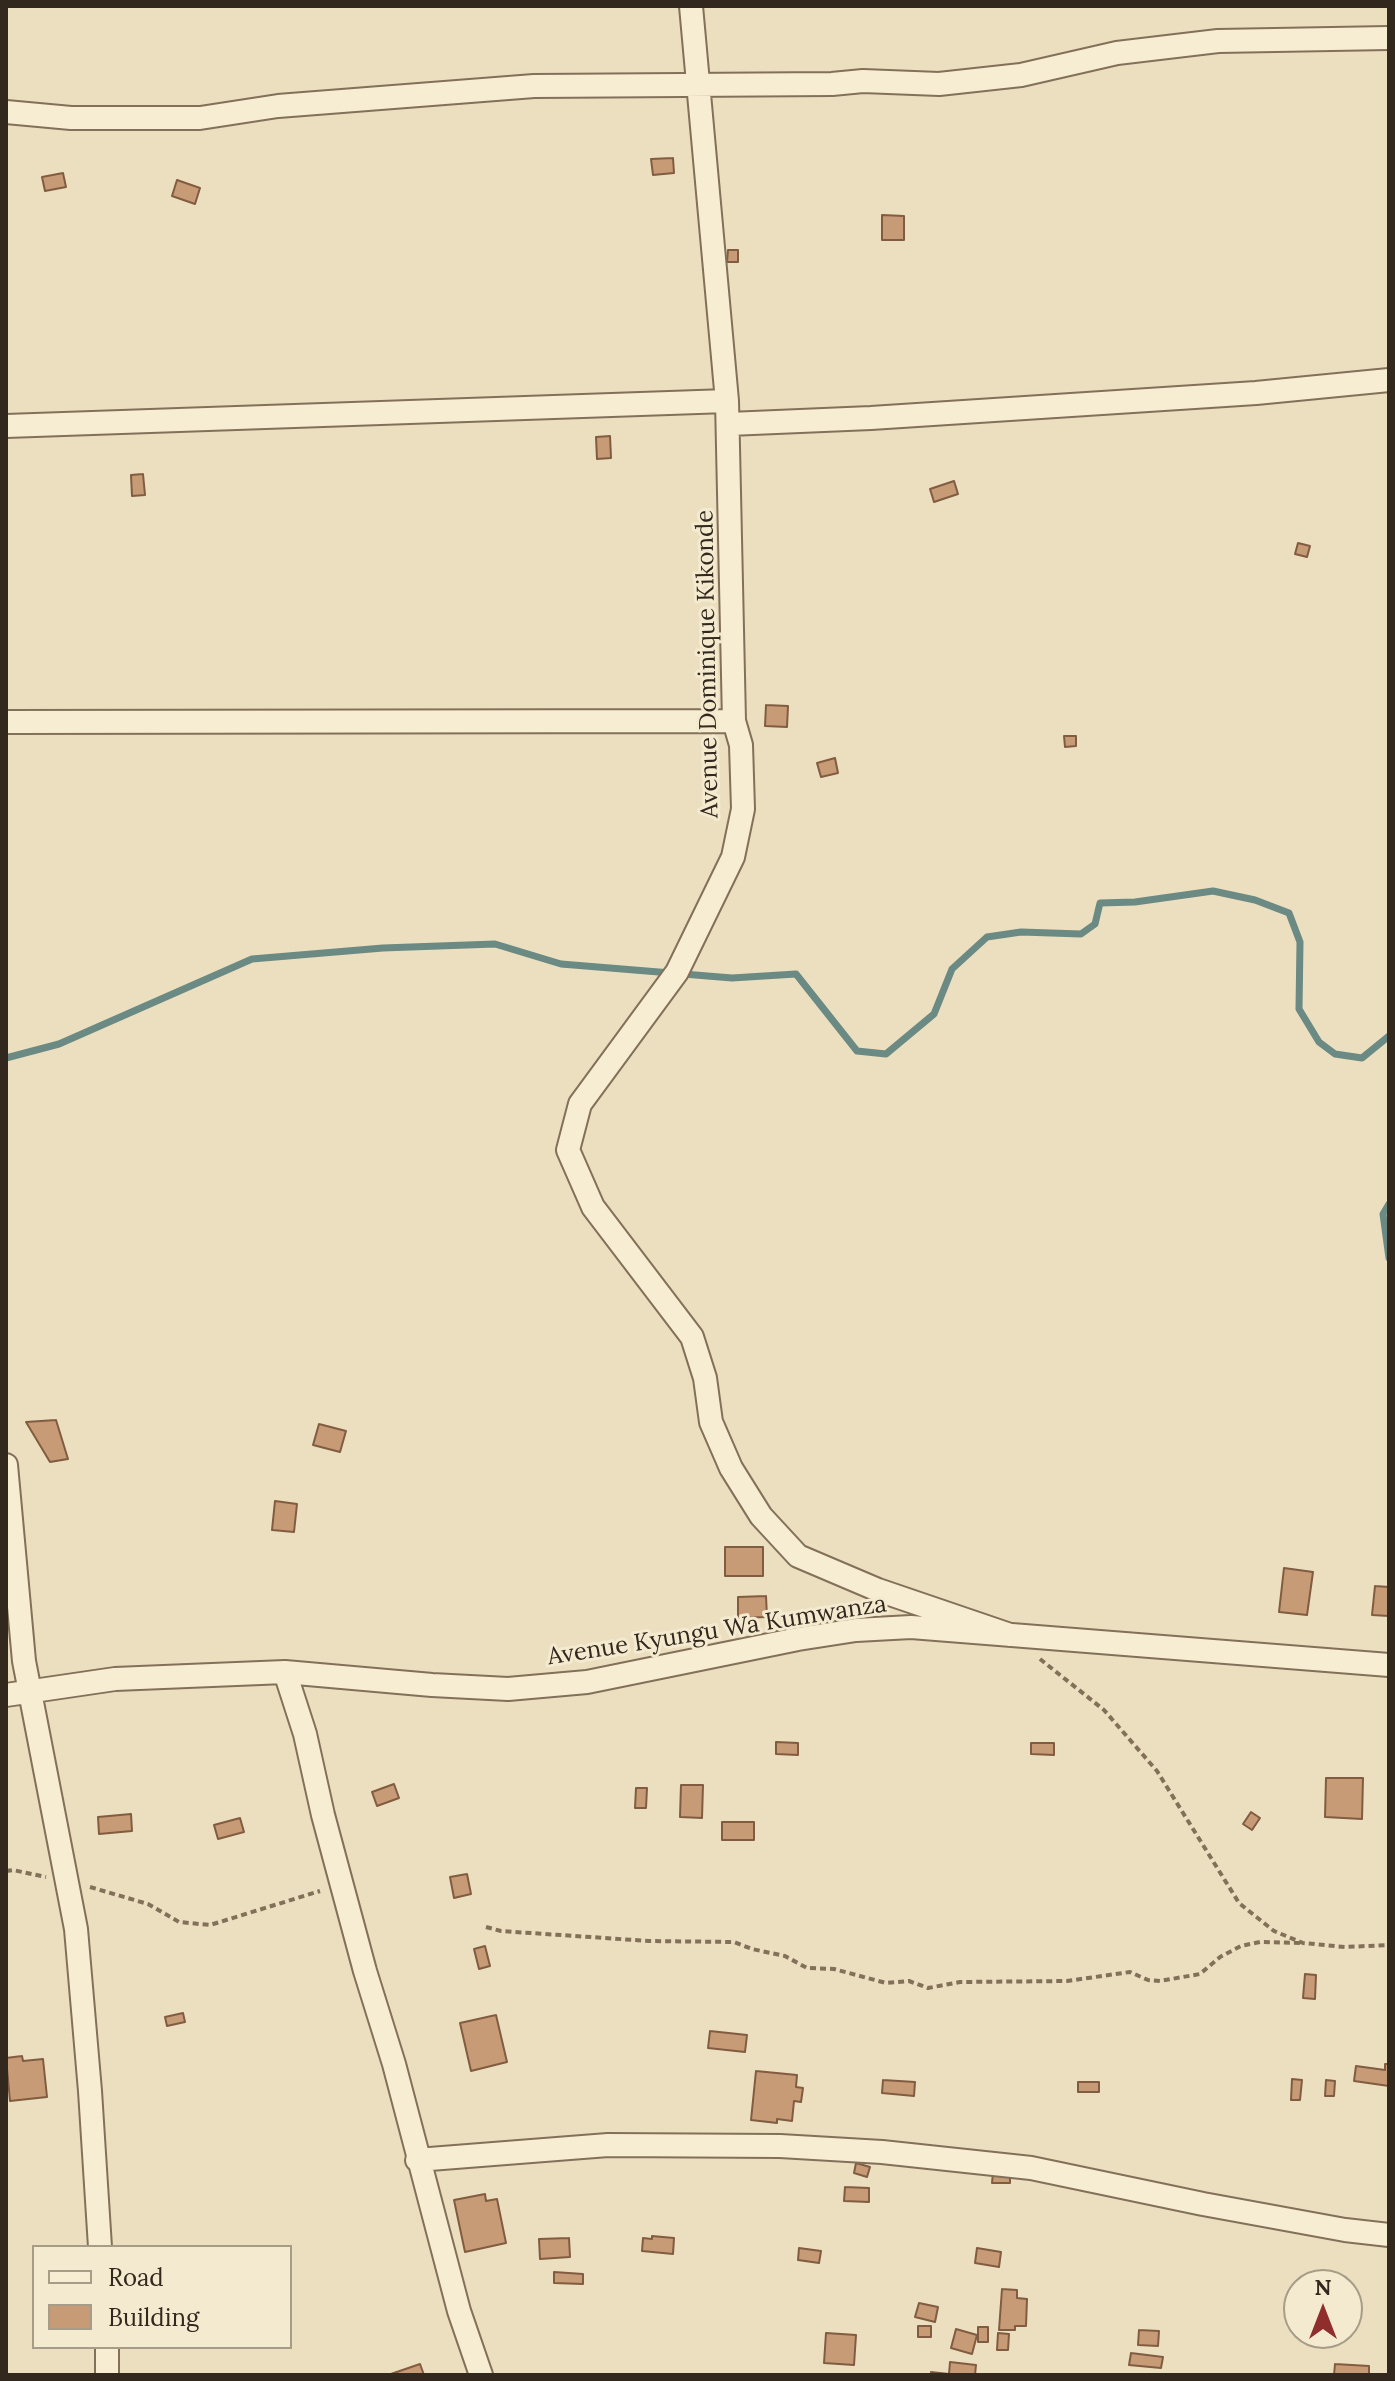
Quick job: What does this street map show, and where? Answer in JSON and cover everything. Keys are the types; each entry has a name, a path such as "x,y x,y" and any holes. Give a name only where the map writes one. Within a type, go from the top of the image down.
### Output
{"street":[{"name":"Avenue Dominique Kikonde","path":"691,6 728,412 734,721 741,745 743,809 733,857 677,972 580,1104 568,1150 593,1207 692,1337 705,1378 711,1422 731,1468 761,1516 798,1556 878,1590 1010,1635"},
{"path":"6,112 71,118 200,118 278,106 534,86 832,84 863,81 939,84 1021,75 1117,53 1218,41 1389,38"},
{"path":"6,426 728,412 858,418 1256,393 1389,380"},
{"path":"6,722 734,721"},
{"path":"6,1465 19,1621 29,1693 78,1958 100,2245"},
{"name":"Avenue Kyungu Wa Kumwanza","path":"6,1695 115,1679 285,1672 508,1689 587,1682 856,1630 911,1627 1389,1665"},
{"path":"285,1672 305,1734 341,1883 394,2064 459,2311 481,2375"},
{"path":"417,2160 608,2145 780,2146 882,2152 1031,2168 1203,2204 1389,2235"},
{"path":"107,2349 107,2375"}],"path":[{"path":"1010,1635 1104,1710 1157,1771 1239,1903 1274,1931 1303,1943"},
{"path":"6,1871 66,1882 148,1904 179,1922 210,1925 296,1901 341,1883"},
{"path":"486,1927 501,1931 649,1941 734,1942 785,1956 807,1968 834,1969 886,1983 909,1981 928,1988 960,1982 1067,1981 1130,1972 1148,1980 1160,1981 1200,1974 1220,1957 1241,1946 1260,1942 1345,1947 1389,1945"}],"building":[{"path":"673,158 674,173 653,175 651,159"},
{"path":"63,173 66,187 45,191 42,177"},
{"path":"177,180 200,188 195,204 172,196"},
{"path":"882,215 904,216 904,240 882,240"},
{"path":"728,250 738,250 738,262 727,262"},
{"path":"610,436 611,458 597,459 596,437"},
{"path":"143,474 145,495 132,496 131,475"},
{"path":"954,481 958,494 934,502 930,489"},
{"path":"1298,543 1310,546 1307,557 1295,554"},
{"path":"766,705 788,706 787,727 765,726"},
{"path":"1064,736 1076,736 1076,746 1065,747"},
{"path":"835,758 838,773 821,777 817,763"},
{"path":"56,1420 68,1459 50,1462 26,1422"},
{"path":"319,1424 346,1431 340,1452 313,1445"},
{"path":"275,1501 297,1504 294,1532 272,1530"},
{"path":"725,1547 763,1547 763,1576 725,1576"},
{"path":"1284,1568 1313,1572 1307,1615 1279,1612"},
{"path":"1375,1586 1389,1587 1389,1616 1372,1615"},
{"path":"766,1596 767,1617 738,1618 738,1597"},
{"path":"776,1742 798,1743 798,1755 776,1754"},
{"path":"1031,1743 1054,1743 1054,1755 1031,1754"},
{"path":"1326,1778 1363,1778 1362,1819 1325,1817"},
{"path":"394,1784 399,1798 377,1806 372,1792"},
{"path":"681,1785 703,1785 702,1818 680,1817"},
{"path":"636,1788 647,1788 646,1808 635,1808"},
{"path":"1251,1812 1260,1818 1252,1830 1243,1824"},
{"path":"131,1814 132,1831 99,1834 98,1817"},
{"path":"240,1818 244,1832 218,1839 214,1825"},
{"path":"722,1822 754,1822 754,1840 722,1840"},
{"path":"467,1874 471,1894 454,1898 450,1877"},
{"path":"485,1946 490,1966 479,1969 474,1949"},
{"path":"1305,1974 1316,1975 1315,1999 1303,1998"},
{"path":"183,2013 185,2022 167,2026 165,2017"},
{"path":"496,2015 507,2062 471,2071 460,2023"},
{"path":"710,2031 747,2035 745,2052 708,2048"},
{"path":"22,2056 23,2061 43,2059 47,2097 10,2101 6,2058"},
{"path":"1385,2064 1389,2064 1389,2086 1354,2081 1356,2066 1385,2070"},
{"path":"756,2071 797,2075 796,2087 803,2088 801,2102 794,2101 792,2121 751,2120"},
{"path":"1292,2079 1302,2080 1300,2100 1291,2100"},
{"path":"883,2080 915,2082 914,2096 882,2093"},
{"path":"1326,2080 1335,2081 1334,2096 1325,2096"},
{"path":"1078,2082 1099,2082 1099,2092 1078,2092"},
{"path":"856,2163 870,2167 867,2177 854,2173"},
{"path":"993,2172 1010,2172 1010,2183 992,2183"},
{"path":"845,2187 869,2188 869,2202 844,2201"},
{"path":"485,2194 486,2201 497,2199 506,2243 465,2252 454,2200"},
{"path":"652,2236 674,2238 673,2254 642,2251 643,2238 652,2239"},
{"path":"569,2238 570,2257 540,2259 539,2239"},
{"path":"799,2248 821,2251 819,2263 798,2260"},
{"path":"977,2248 1001,2252 999,2267 975,2263"},
{"path":"554,2272 583,2274 583,2284 554,2283"},
{"path":"1002,2289 1017,2290 1017,2298 1027,2299 1026,2326 999,2330"},
{"path":"919,2303 938,2307 935,2322 915,2317"},
{"path":"918,2326 931,2326 931,2337 918,2337"},
{"path":"978,2327 988,2327 988,2342 978,2342"},
{"path":"956,2329 977,2335 972,2354 951,2348"},
{"path":"1139,2330 1159,2331 1158,2346 1138,2345"},
{"path":"826,2333 856,2335 854,2365 824,2363"},
{"path":"998,2333 1009,2334 1008,2350 997,2350"},
{"path":"1131,2353 1163,2357 1161,2368 1129,2365"},
{"path":"950,2362 976,2365 975,2375 931,2375 931,2372 949,2374"},
{"path":"420,2364 424,2375 388,2375"},
{"path":"1335,2364 1369,2366 1369,2375 1334,2375"}],"waterway":[{"path":"6,1058 59,1044 252,959 383,948 495,944 561,964 732,978 796,974 857,1051 886,1054 934,1014 952,969 987,937 1021,932 1081,934 1095,924 1100,903 1135,902 1213,891 1255,900 1289,913 1300,942 1299,1009 1319,1042 1335,1054 1362,1058 1389,1036"},
{"path":"1389,1204 1383,1214 1389,1258"}]}
